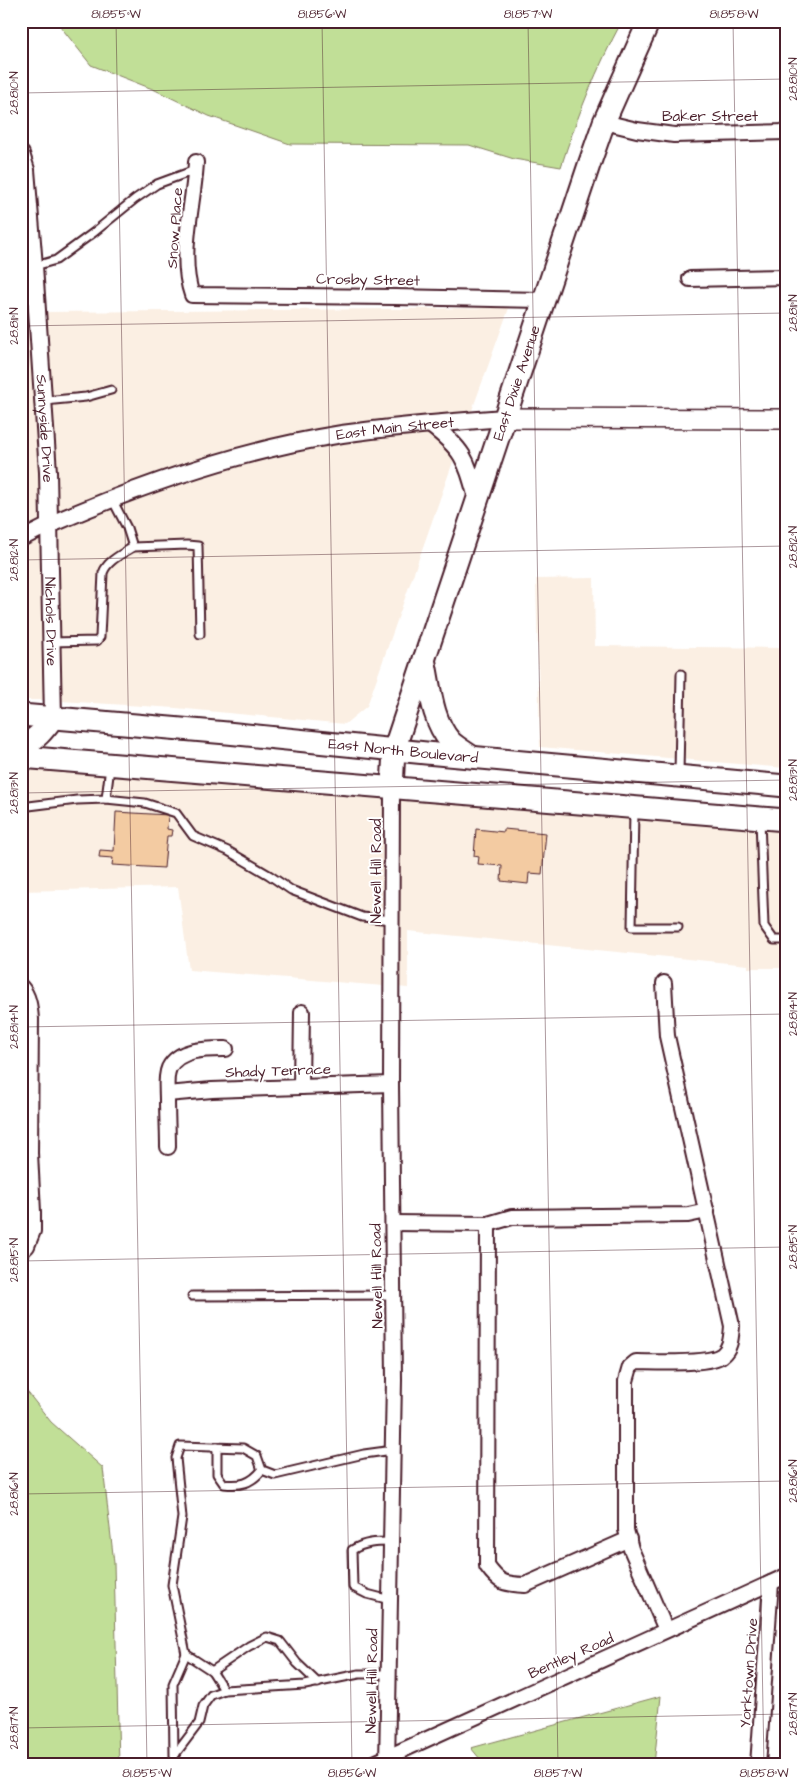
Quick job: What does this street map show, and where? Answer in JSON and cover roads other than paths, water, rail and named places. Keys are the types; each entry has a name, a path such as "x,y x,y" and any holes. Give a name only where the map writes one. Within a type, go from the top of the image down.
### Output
{"main road":[{"name":"East Dixie Avenue","path":"392,788 394,750 543,300 604,122 649,21"},
{"name":"East Main Street","path":"504,418 786,419"},
{"path":"424,657 434,707 440,725 451,742 472,758"},
{"name":"East North Boulevard","path":"21,715 227,732 472,758 786,786"},
{"path":"21,747 29,744 42,733 53,718"},
{"path":"21,756 786,820"}],"street":[{"name":"Baker Street","path":"604,122 637,130 674,135 786,132"},
{"name":"Sunnyside Drive","path":"21,154 26,170 34,266 44,401 49,525"},
{"name":"Snow Place","path":"192,295 187,282 187,256 196,166"},
{"path":"690,279 786,277"},
{"name":"Crosby Street","path":"192,295 395,296 543,300"},
{"name":"East Main Street","path":"21,539 49,525 164,479 277,447 341,435 430,424 504,418"},
{"path":"430,424 450,439 461,452 477,498"},
{"name":"Nichols Drive","path":"49,525 53,718"},
{"name":"Newell Hill Road","path":"387,1761 393,1450 392,788"},
{"path":"664,983 667,1036 732,1326 730,1345 722,1356 705,1361 636,1362 630,1367 626,1381 626,1530 666,1630"},
{"path":"21,987 25,992 32,1019 30,1153 33,1212 32,1231 24,1249"},
{"path":"301,1087 302,1012"},
{"name":"Shady Terrace","path":"168,1146 168,1070 180,1057 188,1053 204,1049 226,1049"},
{"name":"Shady Terrace","path":"167,1094 212,1090 391,1084"},
{"path":"393,1223 488,1224 512,1217 688,1215 706,1211"},
{"path":"488,1224 487,1566 496,1579 511,1584 525,1585 628,1539"},
{"name":"Bentley Road","path":"370,1765 387,1761 786,1576"},
{"name":"Yorktown Drive","path":"758,1765 771,1583"}],"lane":[{"path":"34,266 56,260 157,184 196,166"},
{"path":"44,401 86,396 111,390"},
{"path":"112,499 127,528 133,547"},
{"path":"51,642 97,641 100,637 102,573 104,568 117,557 133,547 198,546 200,634"},
{"path":"678,776 681,674"},
{"path":"106,799 111,764"},
{"path":"21,806 106,799 145,803 176,813 193,836 228,851 269,874 291,890 362,917 392,920"},
{"path":"634,808 632,927 678,927"},
{"path":"760,818 764,926 774,940 786,940"},
{"path":"192,1296 393,1295"},
{"path":"388,1674 358,1674 305,1685 224,1690 211,1695 202,1706 199,1723 174,1756 173,1684 186,1654 172,1585 182,1517 176,1458 180,1446 243,1448 256,1456 262,1470 275,1475 364,1454 393,1450"},
{"path":"217,1447 217,1474 224,1484 236,1485 247,1483 262,1470"},
{"path":"390,1600 367,1594 353,1587 352,1550 360,1545 371,1542 391,1542"},
{"path":"212,1671 266,1637 280,1641 297,1663 318,1683"},
{"path":"186,1654 212,1671 224,1690"}]}
